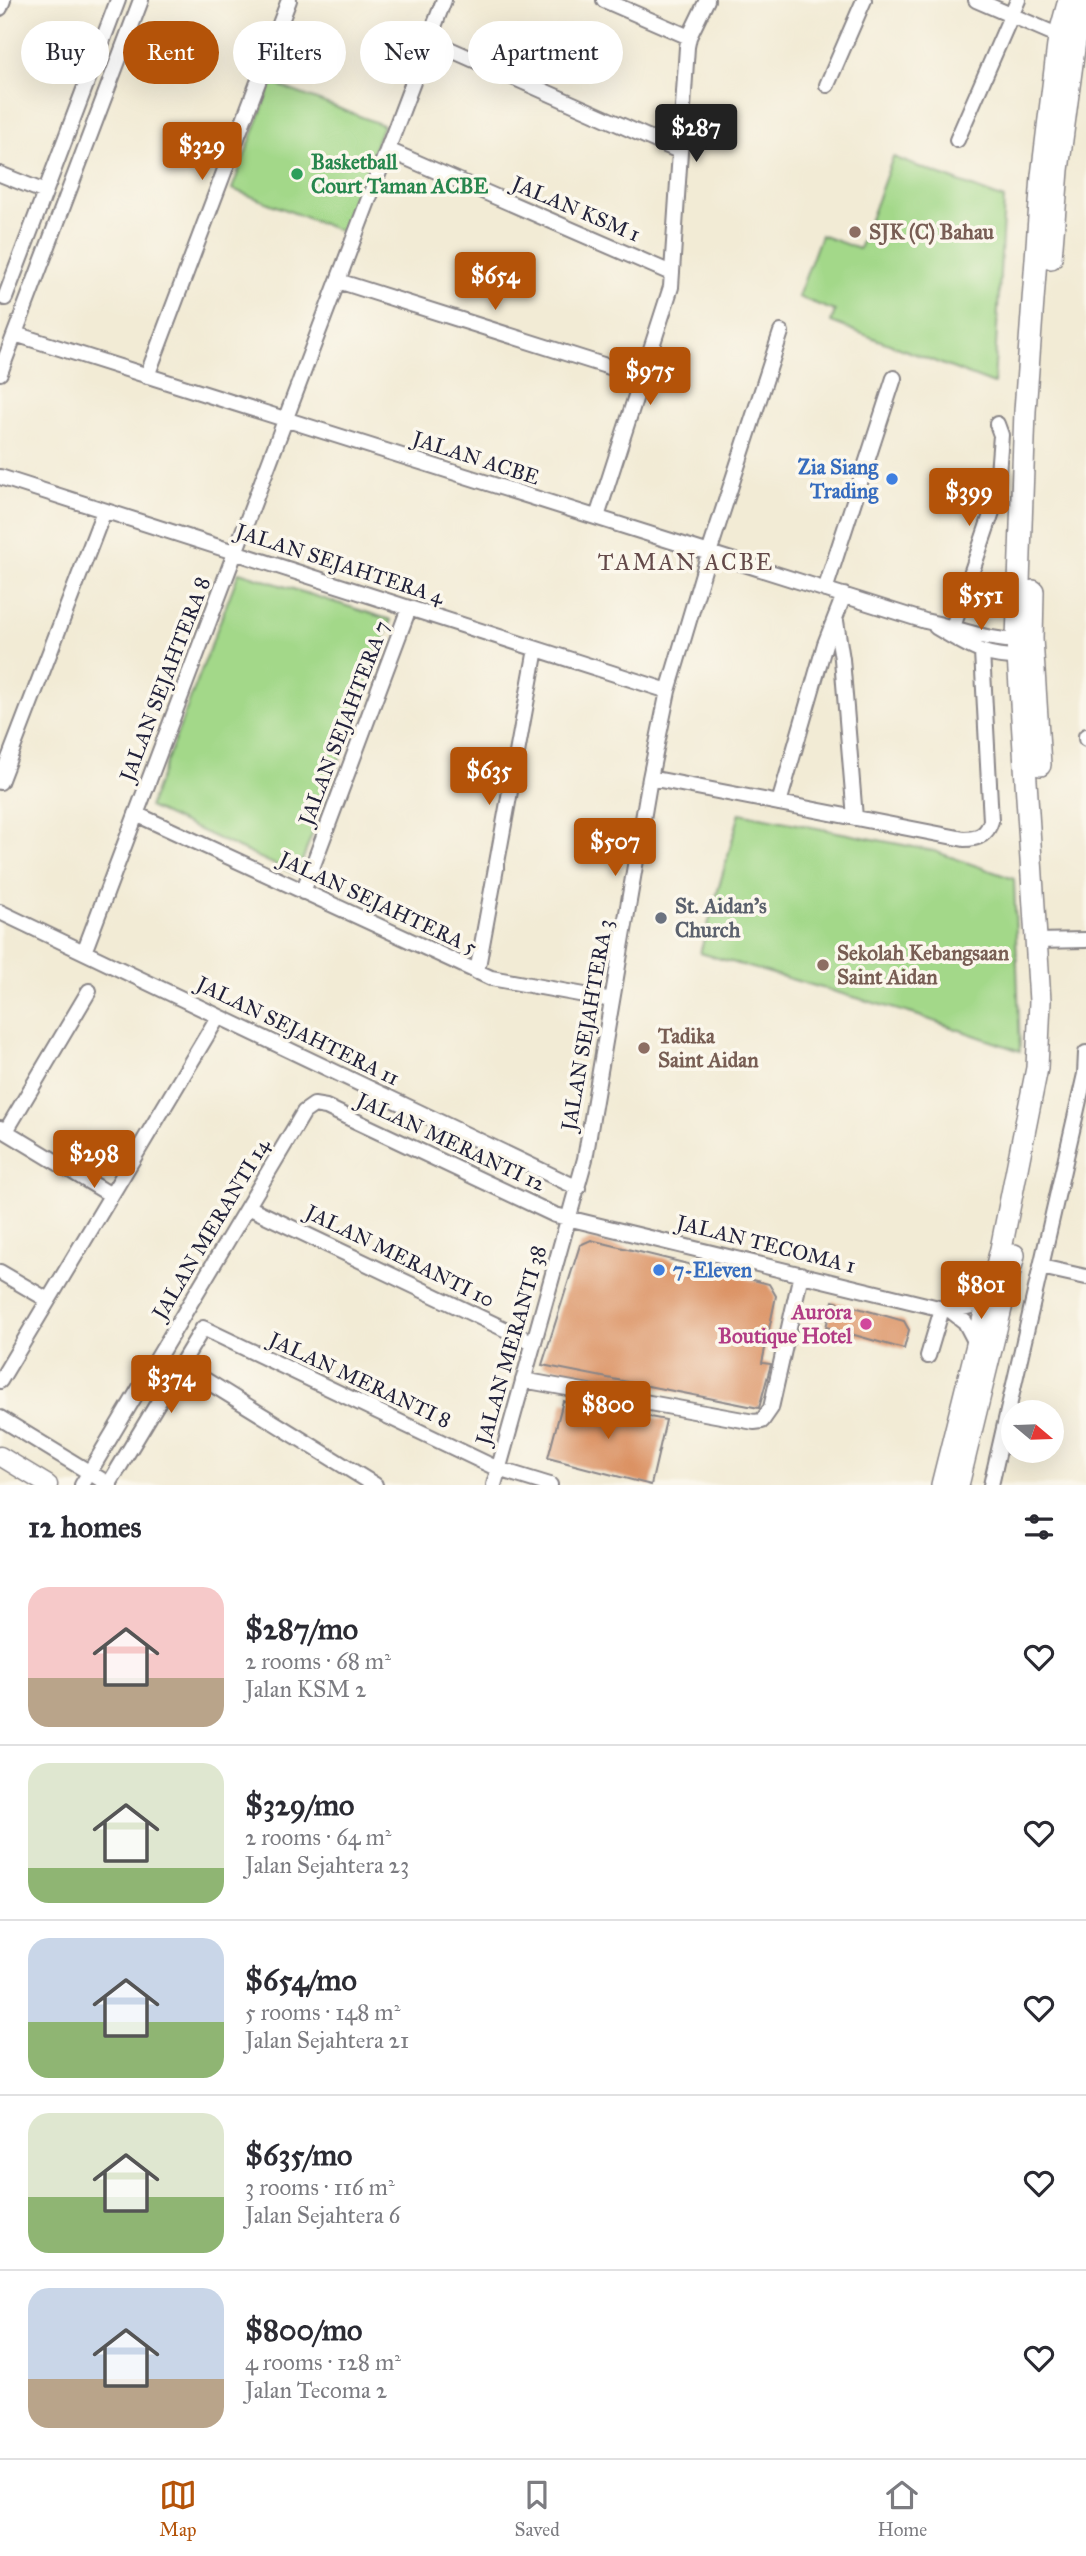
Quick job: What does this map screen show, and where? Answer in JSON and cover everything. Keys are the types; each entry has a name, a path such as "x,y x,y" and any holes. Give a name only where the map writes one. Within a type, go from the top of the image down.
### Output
{"main road":[{"path":"942,1485 1017,1174 1037,1068 1043,941 1025,648 1039,411 1058,170 1073,39 1069,0"},
{"path":"1073,39 1086,8"},
{"path":"958,1485 1020,1228 1050,1069 1054,1000 1043,941"}],"street":[{"path":"0,8 3,0"},
{"path":"25,306 2,297 118,0"},
{"path":"0,373 141,0"},
{"path":"147,376 289,0"},
{"name":"JALAN SEJAHTERA 8","path":"436,21 444,0"},
{"path":"604,0 689,37"},
{"path":"597,517 671,280 689,37 707,0"},
{"path":"827,85 864,0"},
{"path":"976,0 1073,39"},
{"path":"957,140 1018,0"},
{"path":"454,51 679,151"},
{"name":"JALAN SEJAHTERA 8","path":"84,952 413,84"},
{"name":"JALAN KSM 1","path":"388,150 671,280"},
{"path":"0,174 45,192"},
{"path":"338,281 641,377"},
{"name":"JALAN SEJAHTERA 3","path":"570,1217 578,1188 650,778 668,691 709,553 781,332"},
{"name":"JALAN ACBE","path":"15,334 825,590 1025,648"},
{"path":"825,590 894,378"},
{"path":"954,627 996,500 1001,435 997,424"},
{"name":"JALAN SEJAHTERA 4","path":"0,477 668,691"},
{"path":"0,782 104,511"},
{"path":"779,803 825,644 844,595"},
{"name":"JALAN SEJAHTERA 7","path":"303,891 409,608"},
{"path":"836,621 842,659 855,818"},
{"name":"JALAN ACBE","path":"925,621 982,652 1002,658 1025,648"},
{"path":"477,972 536,649"},
{"path":"650,778 964,839 978,837 985,833 991,821 982,652"},
{"name":"JALAN SEJAHTERA 5","path":"136,814 477,972 507,982 612,1000"},
{"name":"JALAN SEJAHTERA 11","path":"0,912 578,1188"},
{"path":"1043,941 1086,940"},
{"path":"89,991 3,1130 111,1195"},
{"path":"0,1381 218,1017"},
{"path":"991,1485 1085,1074 1086,1053"},
{"name":"JALAN MERANTI 14","path":"86,1479 304,1112 314,1105"},
{"name":"JALAN MERANTI 12","path":"314,1105 326,1107 555,1215 570,1217"},
{"name":"JALAN MERANTI 10","path":"248,1207 534,1343"},
{"name":"JALAN TECOMA 1","path":"570,1217 946,1310"},
{"name":"JALAN MERANTI 38","path":"494,1485 570,1217"},
{"path":"1041,1267 1086,1277"},
{"path":"0,1272 48,1300"},
{"path":"523,1380 754,1422 762,1421 771,1408 801,1274"},
{"path":"946,1310 971,1306 989,1290"},
{"path":"946,1310 965,1322 976,1343"},
{"path":"929,1356 946,1310"},
{"name":"JALAN MERANTI 8","path":"181,1365 204,1328 498,1469 550,1485"},
{"path":"0,1418 86,1479 110,1485 181,1365 375,1485"},
{"path":"0,1456 48,1485"}],"green space":[{"path":"272,84 383,125 343,232 232,189"},
{"path":"893,157 1004,199 994,384 831,322 835,311 798,297 821,235 859,249"},
{"path":"239,572 391,620 297,875 149,807"},
{"path":"740,813 934,851 1014,879 1020,1051 916,1015 700,953"}],"building":[{"path":"591,1240 769,1284 776,1296 762,1363 771,1364 759,1408 542,1365 580,1245"},
{"name":"Aurora Boutique Hotel","path":"833,1301 904,1321 909,1330 904,1349 826,1327"},
{"path":"563,1401 666,1420 651,1485 548,1458"}],"place":[{"name":"Basketball Court Taman ACBE","path":"297,174"},
{"name":"SJK (C) Bahau","path":"855,232"},
{"name":"Zia Siang Trading","path":"892,479"},
{"name":"St. Aidan's Church","path":"661,918"},
{"name":"Sekolah Kebangsaan Saint Aidan","path":"823,965"},
{"name":"Tadika Saint Aidan","path":"644,1048"},
{"name":"7-Eleven","path":"659,1270"},
{"name":"Aurora Boutique Hotel","path":"866,1324"}],"district":[{"name":"TAMAN ACBE","path":"686,562"}]}
